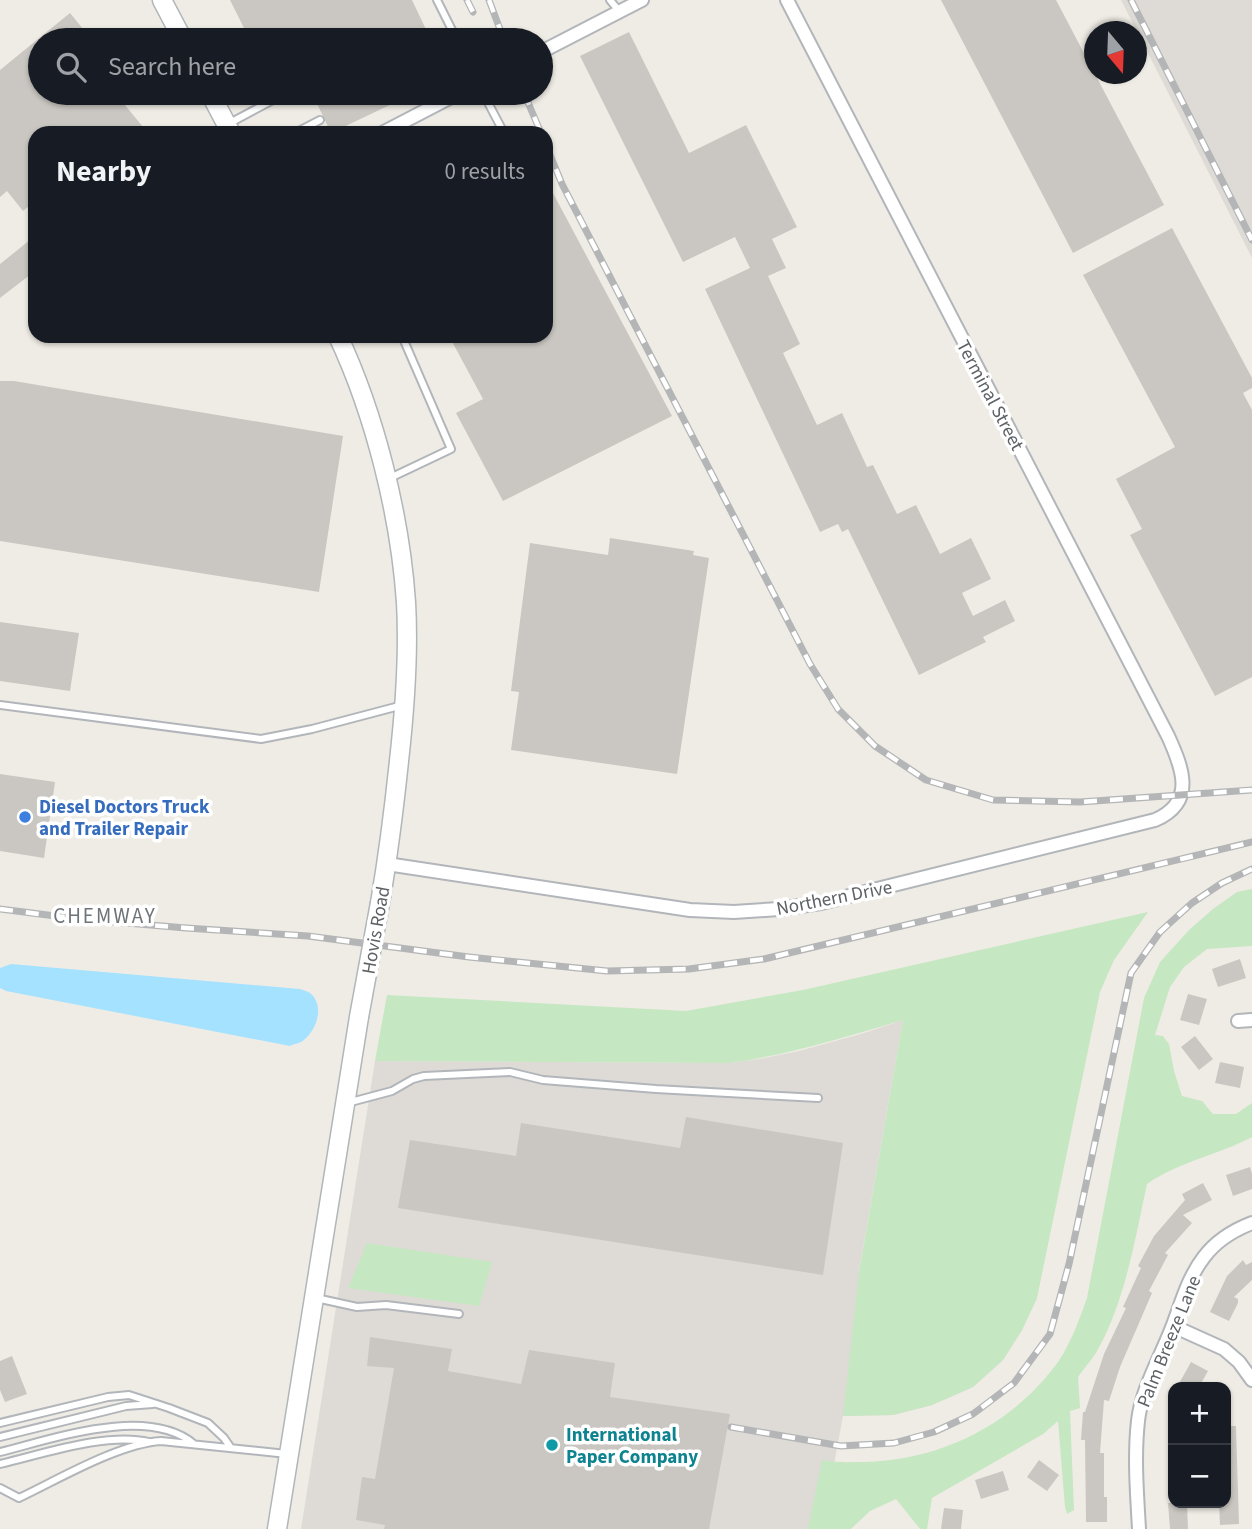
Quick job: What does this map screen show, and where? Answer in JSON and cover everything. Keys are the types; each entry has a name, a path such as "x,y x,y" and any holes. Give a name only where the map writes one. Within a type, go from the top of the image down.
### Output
{"street":[{"path":"553,46 642,0"},
{"name":"Terminal Street","path":"787,0 1168,736 1181,766 1181,794"},
{"path":"166,1 178,28"},
{"path":"216,105 227,126"},
{"path":"396,126 437,105"},
{"name":"Hovis Road","path":"277,1529 359,1017 387,864 405,705 406,604 393,511 380,454 341,343"},
{"name":"Northern Drive","path":"387,864 667,908 734,912 779,909 821,903 1155,820 1171,811 1178,804 1181,794"},
{"path":"1238,1021 1252,1020"},
{"name":"Palm Breeze Lane","path":"1139,1529 1136,1456 1138,1418 1145,1393 1188,1283 1205,1255 1227,1235 1252,1223"},
{"path":"1172,1326 1224,1349 1239,1362 1252,1380"}],"lane":[{"path":"437,0 451,28"},
{"path":"610,0 620,12"},
{"path":"234,126 267,105"},
{"path":"489,105 500,126"},
{"path":"308,126 320,120"},
{"path":"386,479 451,449 405,343"},
{"path":"0,705 261,739 405,705"},
{"path":"345,1103 392,1091 424,1076 510,1072 542,1080 818,1098"},
{"path":"314,1298 357,1307 386,1306 459,1314"},
{"path":"0,1423 115,1395 135,1396 208,1423 231,1448"},
{"path":"0,1437 126,1406 158,1404"},
{"path":"0,1451 118,1425 172,1431 195,1444"},
{"path":"0,1464 103,1440 150,1442"},
{"path":"0,1488 19,1498 96,1461 150,1442 289,1454"}],"shaded area":[{"path":"1121,0 1252,0 1252,258 1147,51 1147,21 1132,21"},
{"path":"903,1020 859,1271 1037,1298 1022,1330 1003,1360 973,1387 932,1405 893,1415 843,1416 822,1529 301,1529 375,1061 729,1063 799,1051"}],"green space":[{"path":"1252,889 1252,946 1207,949 1184,967 1170,987 1155,1035 1163,1036 1169,1044 1182,1096 1202,1101 1213,1114 1236,1114 1252,1103 1252,1137 1172,1170 1147,1184 1128,1270 1115,1312 1097,1351 1078,1377 1080,1408 1070,1411 1074,1510 1067,1514 1065,1507 1058,1421 1043,1434 932,1498 927,1529 920,1529 896,1499 870,1511 851,1529 808,1529 822,1460 892,1460 919,1455 969,1437 1014,1409 1034,1391 1058,1362 1087,1298 1144,998 1160,962 1189,930 1237,892"},
{"path":"1148,912 1114,960 1100,992 1037,1298 1022,1330 1003,1360 973,1387 932,1405 893,1415 843,1416 859,1272 903,1020 795,1050 729,1063 375,1061 387,995 686,1011 803,990"},
{"path":"367,1243 492,1262 479,1306 348,1288"}],"water":[{"path":"11,964 300,989 315,998 317,1019 306,1038 290,1046 6,991 0,988 0,968"}],"building":[{"path":"230,0 412,0 425,28 244,28"},
{"path":"941,0 1056,0 1084,53 1084,84 1100,84 1164,205 1073,253"},
{"path":"70,13 82,28 52,28"},
{"path":"629,32 689,153 746,125 797,227 772,239 786,268 768,276 800,344 783,353 817,425 842,413 867,467 873,465 897,514 916,505 940,554 971,538 991,579 962,593 973,616 1005,600 1015,621 983,637 986,642 919,675 848,529 842,532 838,524 820,532 705,289 750,268 735,237 683,262 580,56"},
{"path":"28,47 28,105 125,105 142,126 28,126 28,207 23,211 7,191 0,197 0,70"},
{"path":"318,105 390,105 346,126 328,126"},
{"path":"553,193 672,416 503,501 456,413 483,399 453,343 553,343"},
{"path":"1172,228 1252,378 1252,388 1243,393 1252,410 1252,677 1215,696 1130,535 1142,529 1116,479 1175,447 1083,275"},
{"path":"28,242 28,276 0,298 0,264"},
{"path":"0,381 14,381 343,436 319,592 0,541"},
{"path":"610,538 694,551 693,555 709,558 677,774 511,750 519,692 511,691 530,543 608,555"},
{"path":"0,622 79,633 70,691 0,681"},
{"name":"Diesel Doctors Truck and Trailer Repair","path":"0,774 55,782 44,858 0,851"},
{"path":"1240,959 1246,978 1218,987 1212,969"},
{"path":"1188,994 1207,999 1199,1025 1180,1020"},
{"path":"1195,1036 1213,1059 1199,1070 1181,1047"},
{"path":"1220,1062 1244,1067 1240,1088 1215,1083"},
{"path":"686,1117 843,1143 823,1275 398,1208 410,1140 516,1156 521,1123 680,1148"},
{"path":"1250,1167 1252,1189 1233,1196 1226,1175"},
{"path":"1203,1183 1212,1200 1183,1215 1192,1223 1165,1253 1168,1255 1149,1291 1152,1293 1120,1367 1109,1401 1104,1400 1100,1453 1104,1453 1107,1522 1086,1522 1085,1440 1081,1440 1083,1412 1104,1354 1126,1308 1123,1307 1141,1268 1138,1266 1154,1236 1185,1200 1182,1194"},
{"path":"1243,1260 1246,1265 1252,1262 1252,1280 1234,1297 1238,1299 1238,1303 1229,1321 1210,1312 1227,1276"},
{"name":"International Paper Company","path":"370,1337 452,1349 448,1371 521,1384 529,1350 615,1363 610,1397 730,1414 709,1529 384,1529 385,1525 356,1520 362,1477 375,1479 394,1368 367,1366"},
{"path":"12,1356 27,1394 5,1402 0,1390 0,1361"},
{"path":"1191,1362 1208,1371 1202,1382 1180,1382"},
{"path":"1231,1426 1236,1426 1239,1524 1220,1525 1219,1508 1231,1508"},
{"path":"1039,1460 1059,1475 1047,1491 1027,1477"},
{"path":"1003,1471 1009,1490 981,1499 975,1480"},
{"path":"944,1508 963,1510 961,1529 941,1529"},
{"path":"1168,1508 1187,1508 1188,1529 1170,1529"}],"railway":[{"path":"467,0 473,12"},
{"path":"489,0 500,28"},
{"path":"1131,0 1252,240"},
{"path":"529,105 538,126"},
{"path":"553,162 810,664 838,709 875,746 926,780 993,800 1080,802 1252,790"},
{"path":"0,909 79,919 308,936 469,957 607,971 689,969 764,959 1252,842"},
{"path":"731,1427 841,1446 894,1443 934,1432 973,1414 1014,1383 1050,1334 1069,1264 1131,973 1160,932 1192,903 1222,883 1252,869"}],"place":[{"name":"Diesel Doctors Truck and Trailer Repair","path":"25,817"},
{"name":"International Paper Company","path":"552,1445"}],"district":[{"name":"CHEMWAY","path":"105,916"}]}
